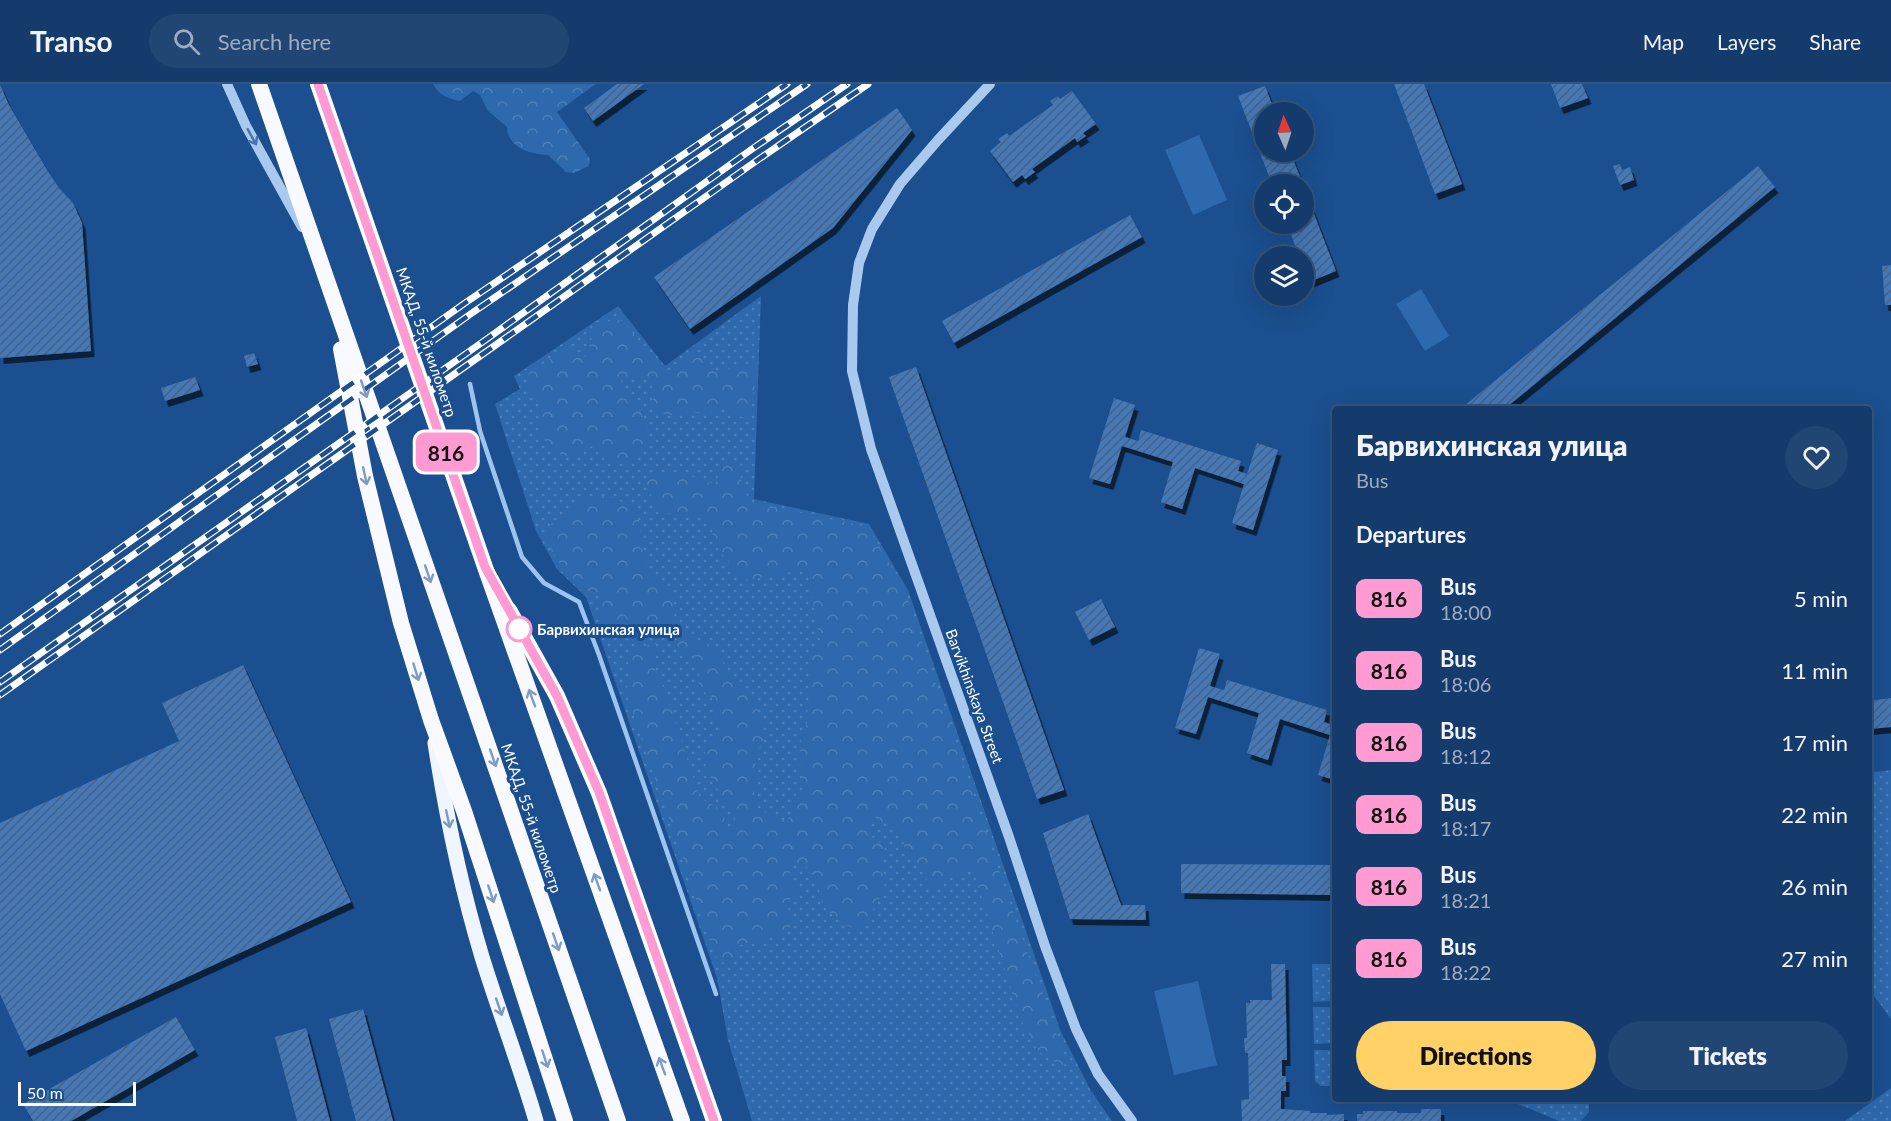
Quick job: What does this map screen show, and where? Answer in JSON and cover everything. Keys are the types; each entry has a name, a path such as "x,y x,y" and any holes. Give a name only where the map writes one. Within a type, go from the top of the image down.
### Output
{"highway":[{"name":"МКАД, 55-й километр","path":"258,84 618,1121"},
{"name":"МКАД, 55-й километр","path":"318,84 485,567 682,1121"},
{"path":"331,295 364,476 401,623 431,720 464,811 565,1121"},
{"path":"485,567 557,696 599,792 714,1121"}],"main road":[{"path":"431,720 441,784 459,870 483,957 536,1121"}],"street":[{"path":"227,84 246,126 317,254"},
{"name":"Barvikhinskaya Street","path":"990,84 900,184 872,229 859,263 853,305 852,371 871,449 1009,837 1045,946 1076,1029 1089,1056 1098,1074 1132,1121"}],"green space":[{"path":"433,84 596,84 557,112 590,159 589,166 574,173 566,172 548,155 521,149 511,140 507,127 488,111 480,95 473,91 460,101 441,94"},
{"path":"1199,135 1227,200 1193,215 1165,150"},
{"path":"1421,289 1449,336 1425,351 1396,304"},
{"path":"761,296 754,499 869,524 908,590 1061,1032 1091,1091 1112,1121 752,1121 728,1040 717,978 586,597 557,569 536,531 495,404 520,389 514,376 618,306 665,366"},
{"path":"620,320 627,325 662,372 678,368 689,356 698,355 714,372 747,364 754,366 757,372 749,418 741,417 728,407 709,413 676,412 669,416 657,408 653,400 652,385 648,381 638,376 622,377 621,384 637,401 638,408 646,422 649,438 641,453 627,464 609,464 592,446 570,457 554,449 545,441 538,424 543,418 542,408 527,388 529,372 566,349 579,358 587,356 593,333 604,322"},
{"path":"733,460 740,463 742,487 751,502 868,527 905,591 1007,895 1067,1064 1059,1065 1039,1052 1021,1020 972,867 930,888 924,873 905,855 902,830 874,817 868,823 872,837 885,847 882,870 885,887 862,930 844,924 833,915 821,900 815,875 802,863 794,864 790,871 797,892 786,903 795,924 767,940 738,946 732,960 724,963 717,959 625,690 634,677 626,655 632,649 656,643 653,667 662,680 700,798 721,809 726,831 733,830 734,811 712,781 705,758 706,747 713,743 721,728 714,713 712,697 698,688 699,671 695,656 680,651 676,644 681,637 692,637 720,649 726,674 755,699 764,738 754,760 760,775 754,791 755,808 785,821 791,816 792,801 803,789 800,743 806,730 813,649 821,645 807,569 748,580 731,573 732,565 717,546 711,522 704,516 661,513 645,485 650,476 657,474 664,477 684,474 706,482 717,482 718,466 725,461"},
{"path":"609,496 632,506 639,521 642,546 649,571 672,594 675,620 665,629 612,639 601,625 599,596 586,590 574,579 559,562 548,544 547,529 552,523 570,514 577,504 585,499"},
{"path":"1891,770 1891,1019 1872,993 1872,773"},
{"path":"1312,964 1332,964 1332,1001 1313,1002"},
{"path":"1198,981 1217,1065 1174,1075 1154,991"},
{"path":"1313,1007 1332,1007 1332,1043 1314,1044"},
{"path":"1314,1050 1332,1050 1332,1086 1321,1086 1315,1081"},
{"path":"1891,1088 1891,1121 1845,1121 1872,1102"},
{"path":"1514,1102 1589,1102 1589,1112 1581,1121 1559,1121"}],"building":[{"path":"617,84 644,84 593,121 584,108"},
{"path":"1394,84 1424,84 1462,184 1435,194"},
{"path":"1551,84 1582,84 1588,98 1560,108"},
{"path":"0,85 9,105 47,170 73,203 82,223 91,351 0,358"},
{"path":"1265,86 1271,102 1254,102 1254,137 1238,96"},
{"path":"1072,91 1096,124 1083,133 1086,136 1077,142 1075,138 1032,169 1035,172 1025,179 1022,175 1013,182 990,151 1001,142 998,139 1007,133 1009,136 1053,105 1050,101 1058,96 1060,99"},
{"path":"897,108 912,130 833,228 690,329 654,277"},
{"path":"1264,162 1294,162 1299,174 1268,174"},
{"path":"1620,164 1622,170 1630,167 1634,180 1620,185 1613,166"},
{"path":"1758,166 1775,187 1508,406 1464,406"},
{"path":"1314,214 1336,271 1314,280 1314,246 1295,246 1291,234 1314,234"},
{"path":"1130,215 1142,237 954,343 942,321"},
{"path":"1891,265 1891,305 1885,305 1882,266"},
{"path":"254,353 258,364 247,367 244,356"},
{"path":"916,367 1064,790 1037,799 889,377"},
{"path":"195,377 200,390 165,401 161,388"},
{"path":"1114,398 1135,405 1125,437 1138,441 1141,430 1241,461 1238,471 1247,474 1257,443 1278,450 1253,530 1232,523 1244,484 1195,468 1182,509 1161,502 1173,462 1122,446 1110,484 1089,478"},
{"path":"1101,599 1115,627 1089,640 1075,612"},
{"path":"1199,648 1220,654 1210,686 1224,690 1227,680 1327,710 1324,722 1332,725 1332,779 1318,775 1330,735 1280,719 1268,760 1247,753 1259,713 1208,697 1196,734 1175,728"},
{"path":"243,665 351,902 26,1051 0,994 0,823 179,741 162,703"},
{"path":"1891,698 1891,727 1872,729 1872,701"},
{"path":"1088,814 1121,905 1145,905 1146,920 1070,919 1043,833"},
{"path":"1181,864 1332,865 1332,895 1181,893"},
{"path":"1271,964 1285,964 1287,1060 1282,1060 1282,1076 1286,1076 1286,1091 1281,1091 1281,1109 1327,1113 1327,1115 1344,1114 1344,1121 1242,1121 1241,1100 1249,1099 1248,1053 1245,1053 1244,1038 1247,1038 1246,1003 1250,1003 1250,1000 1272,1000"},
{"path":"363,1009 393,1121 356,1121 329,1019"},
{"path":"176,1017 195,1050 71,1121 33,1121 23,1104"},
{"path":"306,1028 330,1121 297,1121 275,1037"},
{"path":"1421,1109 1441,1109 1441,1121 1357,1121 1357,1114 1363,1114 1363,1111 1421,1113"}],"waterway":[{"path":"470,384 480,431 522,557 544,583 579,602 716,994"}],"railway":[{"path":"0,634 465,303 787,84"},
{"path":"0,650 472,313 807,84"},
{"path":"0,682 847,84"},
{"path":"0,695 868,84"}],"bus line":[{"name":"816","path":"318,84 485,567 557,696 599,792 714,1121"}],"place":[{"name":"Барвихинская улица","path":"519,629"}]}
